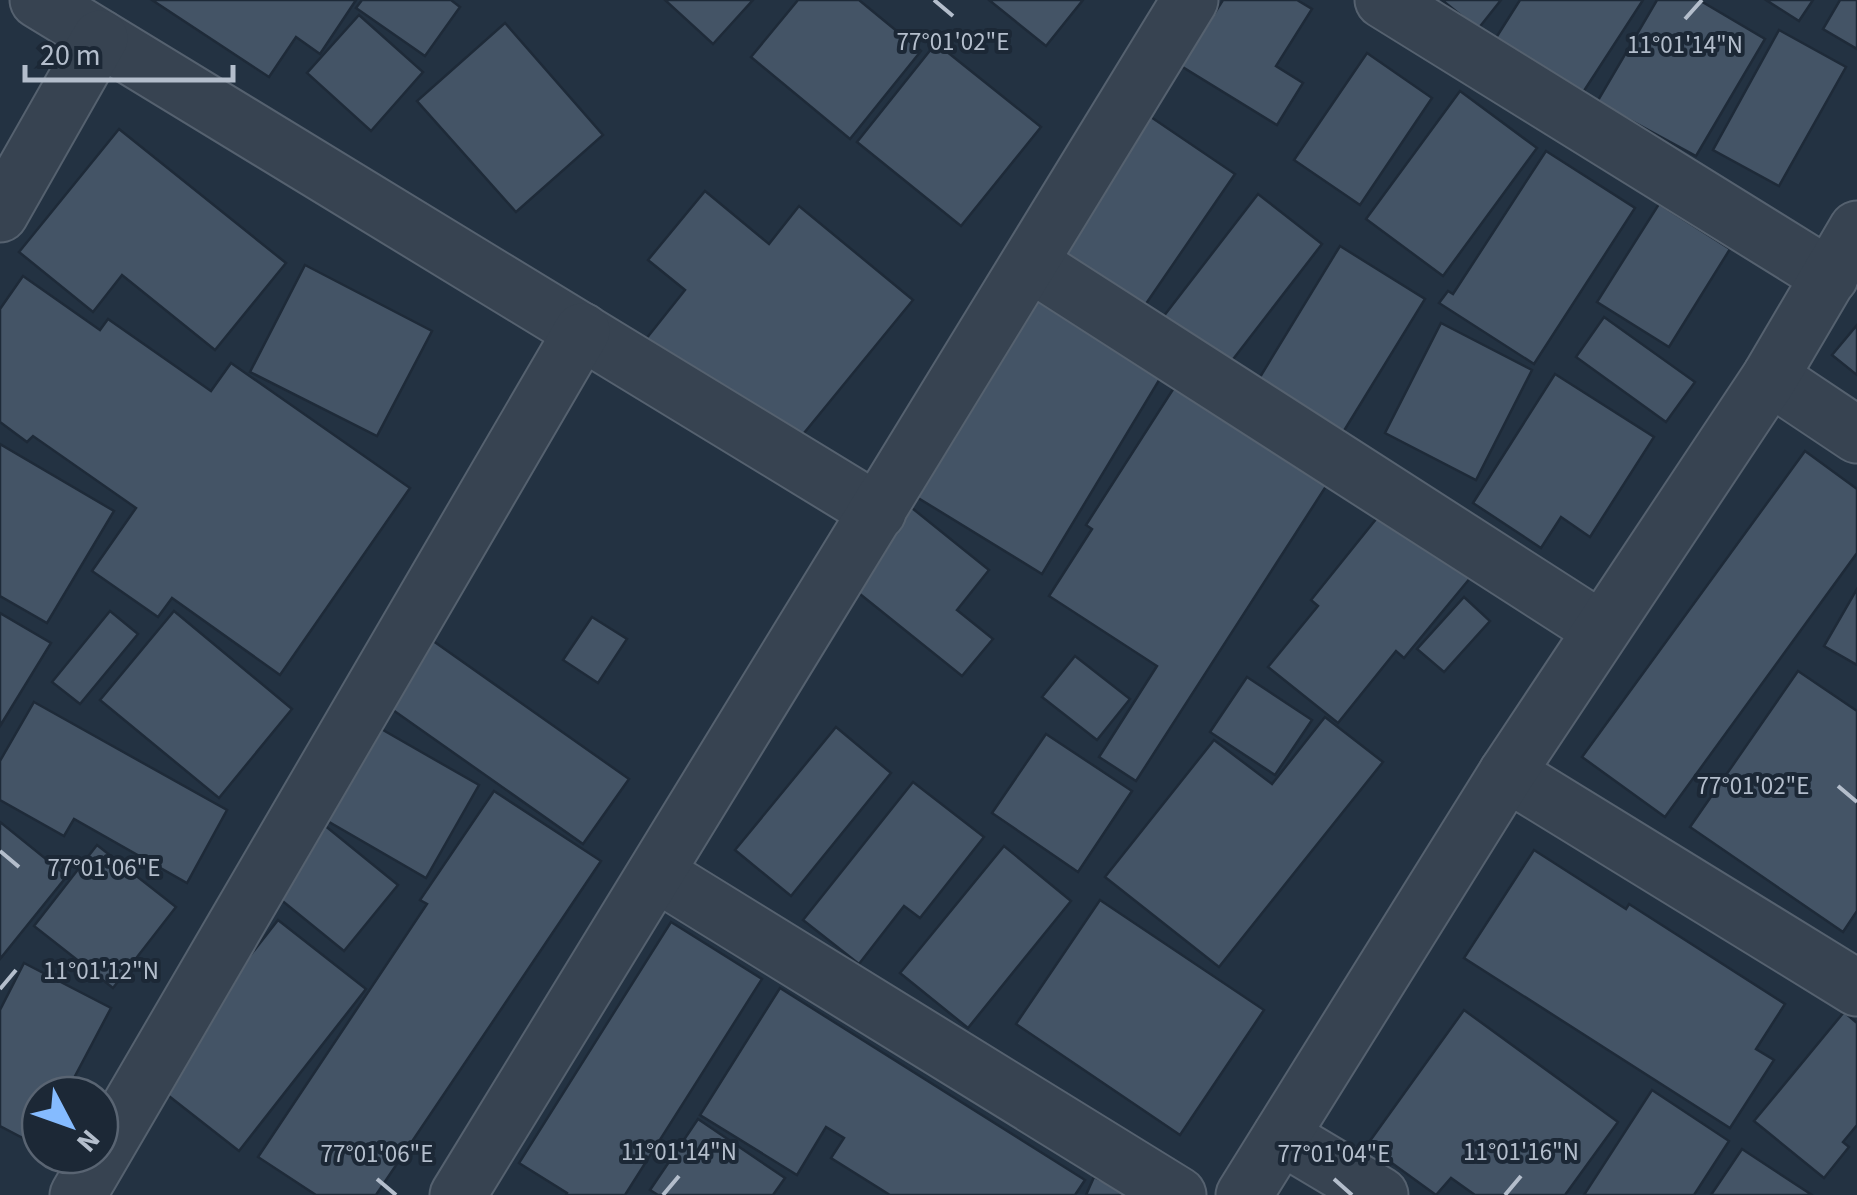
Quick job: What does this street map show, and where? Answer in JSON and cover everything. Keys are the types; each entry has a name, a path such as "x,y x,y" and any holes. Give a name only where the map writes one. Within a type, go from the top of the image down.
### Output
{"street":[{"path":"38,0 878,512"},
{"path":"458,1195 1190,0"},
{"path":"1383,0 1830,277"},
{"path":"0,214 100,38"},
{"path":"1244,1195 1507,772 1770,377 1857,229"},
{"path":"1030,262 1600,629"},
{"path":"78,1195 582,331"},
{"path":"1770,377 1857,435"},
{"path":"1507,772 1857,988"},
{"path":"656,873 1178,1195"},
{"path":"1281,1136 1380,1195"}],"building":[{"path":"152,0 356,0 320,54 296,37 269,77"},
{"path":"362,0 451,0 460,7 425,56 356,8"},
{"path":"665,0 753,0 713,44"},
{"path":"798,0 859,0 921,51 850,139 751,57"},
{"path":"989,0 1083,0 1046,46"},
{"path":"1223,0 1297,0 1312,9 1276,66 1303,83 1277,125 1181,66"},
{"path":"1442,0 1501,0 1478,29"},
{"path":"1520,0 1643,0 1580,97 1494,41"},
{"path":"1657,0 1699,0 1765,39 1696,156 1597,102"},
{"path":"1766,0 1813,0 1799,21"},
{"path":"1840,0 1857,0 1857,49 1823,29"},
{"path":"359,15 423,72 371,131 307,73"},
{"path":"505,23 603,135 516,212 417,101"},
{"path":"1779,30 1846,67 1779,186 1713,150"},
{"path":"936,43 1041,127 961,226 857,142"},
{"path":"1367,53 1432,98 1360,205 1294,160"},
{"path":"1460,91 1537,148 1443,276 1366,219"},
{"path":"1145,113 1235,174 1141,311 1051,249"},
{"path":"119,129 286,263 215,350 122,275 93,312 19,252"},
{"path":"1546,151 1635,208 1534,364 1439,303 1448,291 1453,294"},
{"path":"705,191 769,244 799,206 913,300 786,455 646,339 685,290 648,260"},
{"path":"1258,194 1322,244 1224,371 1160,321"},
{"path":"1659,204 1730,249 1669,347 1597,302"},
{"path":"1340,246 1425,299 1342,434 1257,382"},
{"path":"305,265 432,331 377,436 250,372"},
{"path":"23,276 100,330 108,319 211,391 231,363 410,488 280,675 172,598 158,617 92,571 136,508 33,436 27,442 0,422 0,309"},
{"path":"1030,296 1161,377 1042,574 910,493"},
{"path":"1604,317 1695,382 1666,422 1576,357"},
{"path":"1441,323 1532,370 1476,480 1385,433"},
{"path":"1857,325 1857,375 1832,355"},
{"path":"1555,374 1654,437 1590,537 1561,517 1541,548 1473,503"},
{"path":"1179,380 1332,477 1136,781 1099,757 1157,666 1049,596 1092,529 1086,525"},
{"path":"0,444 114,511 47,623 0,596"},
{"path":"1805,451 1857,489 1857,553 1665,817 1582,757"},
{"path":"907,504 989,570 957,610 993,639 962,676 845,582"},
{"path":"1385,508 1471,577 1404,658 1396,651 1338,723 1268,667 1318,606 1311,600"},
{"path":"1857,589 1857,665 1824,646"},
{"path":"1464,597 1490,621 1444,672 1417,649"},
{"path":"110,611 138,634 80,704 52,682"},
{"path":"174,611 292,709 219,798 100,700"},
{"path":"0,613 51,643 0,726"},
{"path":"592,617 627,639 598,683 563,660"},
{"path":"429,638 629,779 583,844 383,703"},
{"path":"1075,656 1130,699 1097,740 1042,697"},
{"path":"1798,671 1857,711 1857,911 1843,932 1690,827"},
{"path":"1247,677 1312,720 1275,775 1210,732"},
{"path":"34,702 227,810 187,883 74,819 64,836 0,800 0,761"},
{"path":"1325,717 1383,762 1219,967 1105,877 1214,740 1272,784"},
{"path":"376,726 479,785 426,878 324,819"},
{"path":"836,727 891,773 791,896 735,850"},
{"path":"1046,734 1132,791 1078,872 992,813"},
{"path":"913,782 984,837 920,918 904,906 859,964 803,920"},
{"path":"494,791 601,861 376,1195 316,1195 258,1157 427,904 420,900"},
{"path":"318,820 398,885 344,951 264,886"},
{"path":"0,822 67,876 0,959"},
{"path":"97,845 176,907 113,988 34,926"},
{"path":"1004,846 1071,901 968,1028 900,973"},
{"path":"1534,850 1626,909 1629,904 1785,1004 1756,1049 1774,1060 1730,1128 1464,958"},
{"path":"1100,900 1264,1010 1180,1135 1016,1024"},
{"path":"278,920 366,989 239,1151 151,1082"},
{"path":"671,922 762,979 625,1195 566,1195 519,1163"},
{"path":"24,963 111,1008 76,1075 20,1075 20,1137 0,1126 0,1010"},
{"path":"780,988 1085,1180 1075,1195 890,1195 831,1158 844,1138 826,1127 797,1175 700,1115"},
{"path":"1464,1010 1618,1122 1565,1195 1475,1195 1451,1178 1436,1195 1367,1145"},
{"path":"1844,1012 1857,1023 1857,1125 1843,1142 1849,1147 1824,1178 1754,1121"},
{"path":"1652,1090 1729,1141 1694,1195 1584,1195"},
{"path":"698,1119 785,1178 773,1195 658,1195 650,1190"},
{"path":"1742,1149 1812,1195 1711,1195"},
{"path":"1094,1177 1135,1195 1086,1195"}]}
